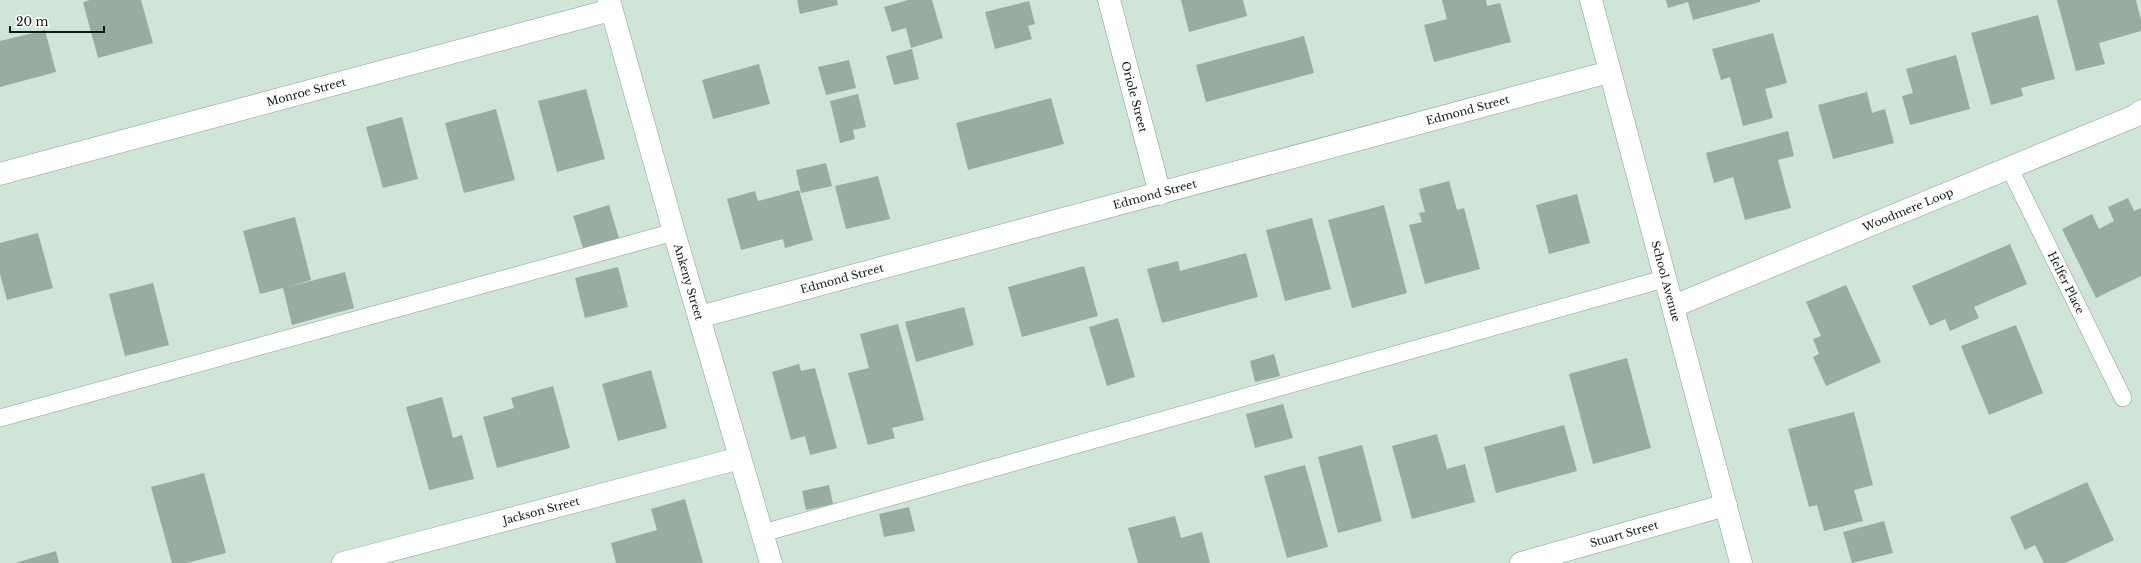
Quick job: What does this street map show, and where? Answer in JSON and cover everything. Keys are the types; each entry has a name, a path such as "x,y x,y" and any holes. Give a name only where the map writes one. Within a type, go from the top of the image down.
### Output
{"street":[{"name":"Oriole Street","path":"1109,0 1160,194"},
{"name":"School Avenue","path":"1590,0 1667,278 1742,563"},
{"name":"Monroe Street","path":"0,174 610,5"},
{"name":"Ankeny Street","path":"610,5 674,232 771,563"},
{"name":"Edmond Street","path":"699,317 1609,72"},
{"name":"Woodmere Loop","path":"1674,306 2135,116 2141,111"},
{"name":"Jackson Street","path":"343,563 740,458"},
{"name":"Stuart Street","path":"1521,563 1726,505"}],"lane":[{"name":"Helfer Place","path":"2009,167 2123,398"},
{"path":"0,418 674,232"},
{"path":"763,533 1667,278"}],"building":[{"path":"90,0 141,0 153,43 98,58 83,2"},
{"path":"797,0 837,0 838,5 800,14"},
{"path":"908,0 932,0 943,38 911,48 906,28 892,32 884,7"},
{"path":"1181,0 1243,0 1247,16 1189,32"},
{"path":"1442,0 1486,0 1487,6 1500,3 1511,42 1434,62 1424,25 1447,19"},
{"path":"1666,0 1760,0 1760,2 1693,20 1688,2 1668,8"},
{"path":"2057,0 2136,0 2141,20 2141,31 2099,43 2105,64 2076,71"},
{"path":"1029,1 1035,24 1028,26 1032,39 995,49 985,12"},
{"path":"2038,15 2055,79 2021,88 2023,96 1991,105 1971,33"},
{"path":"45,30 56,72 0,87 0,41"},
{"path":"1773,33 1787,83 1765,89 1773,118 1743,126 1730,77 1721,80 1712,49"},
{"path":"1304,36 1314,73 1206,102 1196,65"},
{"path":"912,49 919,79 894,85 886,56"},
{"path":"1956,55 1970,109 1910,125 1902,96 1913,93 1906,69"},
{"path":"849,60 856,88 826,95 818,67"},
{"path":"759,64 770,104 713,119 702,80"},
{"path":"586,89 605,159 557,172 538,101"},
{"path":"1867,92 1872,113 1885,109 1894,143 1833,159 1818,105"},
{"path":"858,94 866,127 853,130 855,139 840,143 830,101"},
{"path":"1051,98 1064,144 968,170 956,123"},
{"path":"496,109 515,180 464,193 445,123"},
{"path":"402,117 418,179 383,188 366,127"},
{"path":"1788,131 1794,156 1778,160 1791,208 1745,220 1733,177 1714,183 1706,153"},
{"path":"826,163 832,186 801,193 796,170"},
{"path":"878,176 890,219 846,229 835,186"},
{"path":"1449,181 1457,210 1464,208 1480,269 1425,284 1409,225 1422,222 1419,213 1425,212 1419,189"},
{"path":"799,190 813,240 785,248 783,239 741,250 727,199 755,191 758,201"},
{"path":"1577,194 1590,243 1549,254 1536,205"},
{"path":"2128,198 2134,211 2141,208 2141,276 2096,298 2062,229 2092,214 2099,229 2114,221 2108,207"},
{"path":"609,205 619,238 583,248 573,216"},
{"path":"1384,205 1407,293 1352,308 1328,220"},
{"path":"295,217 311,280 288,287 345,272 354,308 292,325 283,288 260,294 243,231"},
{"path":"1312,218 1331,289 1285,301 1266,230"},
{"path":"38,233 53,288 7,300 0,274 0,243"},
{"path":"2010,244 2027,284 1974,307 1979,318 1950,331 1945,319 1930,326 1912,286"},
{"path":"1246,253 1258,297 1162,323 1147,269 1178,261 1180,271"},
{"path":"1084,266 1098,316 1022,337 1008,287"},
{"path":"618,267 628,307 585,318 575,278"},
{"path":"153,283 169,345 125,356 109,294"},
{"path":"1846,285 1881,362 1826,386 1813,357 1819,354 1813,339 1821,336 1806,302"},
{"path":"964,307 974,345 916,362 905,322"},
{"path":"1118,318 1135,377 1107,386 1089,327"},
{"path":"898,324 924,420 892,428 895,438 868,445 848,373 869,368 860,334"},
{"path":"2016,325 2043,393 1989,415 1961,346"},
{"path":"1274,354 1280,376 1255,382 1250,361"},
{"path":"1627,358 1651,448 1593,464 1569,374"},
{"path":"799,364 801,371 815,368 837,448 810,455 805,436 791,440 772,372"},
{"path":"651,370 667,428 618,441 602,384"},
{"path":"553,386 570,448 497,468 483,417 514,408 511,398"},
{"path":"442,397 453,438 462,435 474,479 429,490 406,407"},
{"path":"1283,404 1293,438 1255,448 1246,414"},
{"path":"1854,412 1873,485 1854,490 1863,521 1824,531 1817,505 1809,507 1788,429"},
{"path":"1564,425 1577,471 1496,493 1484,447"},
{"path":"1437,434 1447,469 1465,464 1475,502 1412,519 1392,446"},
{"path":"1362,445 1382,521 1338,533 1318,457"},
{"path":"1305,465 1328,547 1287,558 1264,476"},
{"path":"204,473 226,553 187,563 172,563 151,487"},
{"path":"2087,482 2114,540 2065,563 2044,563 2035,545 2025,550 2010,517"},
{"path":"829,485 833,504 806,510 802,491"},
{"path":"685,499 703,563 616,563 611,543 657,530 651,509"},
{"path":"909,507 915,531 884,537 879,514"},
{"path":"1175,516 1181,538 1202,532 1210,563 1138,563 1128,528"},
{"path":"1884,521 1893,553 1852,563 1843,532"},
{"path":"56,551 59,563 15,563"}]}
